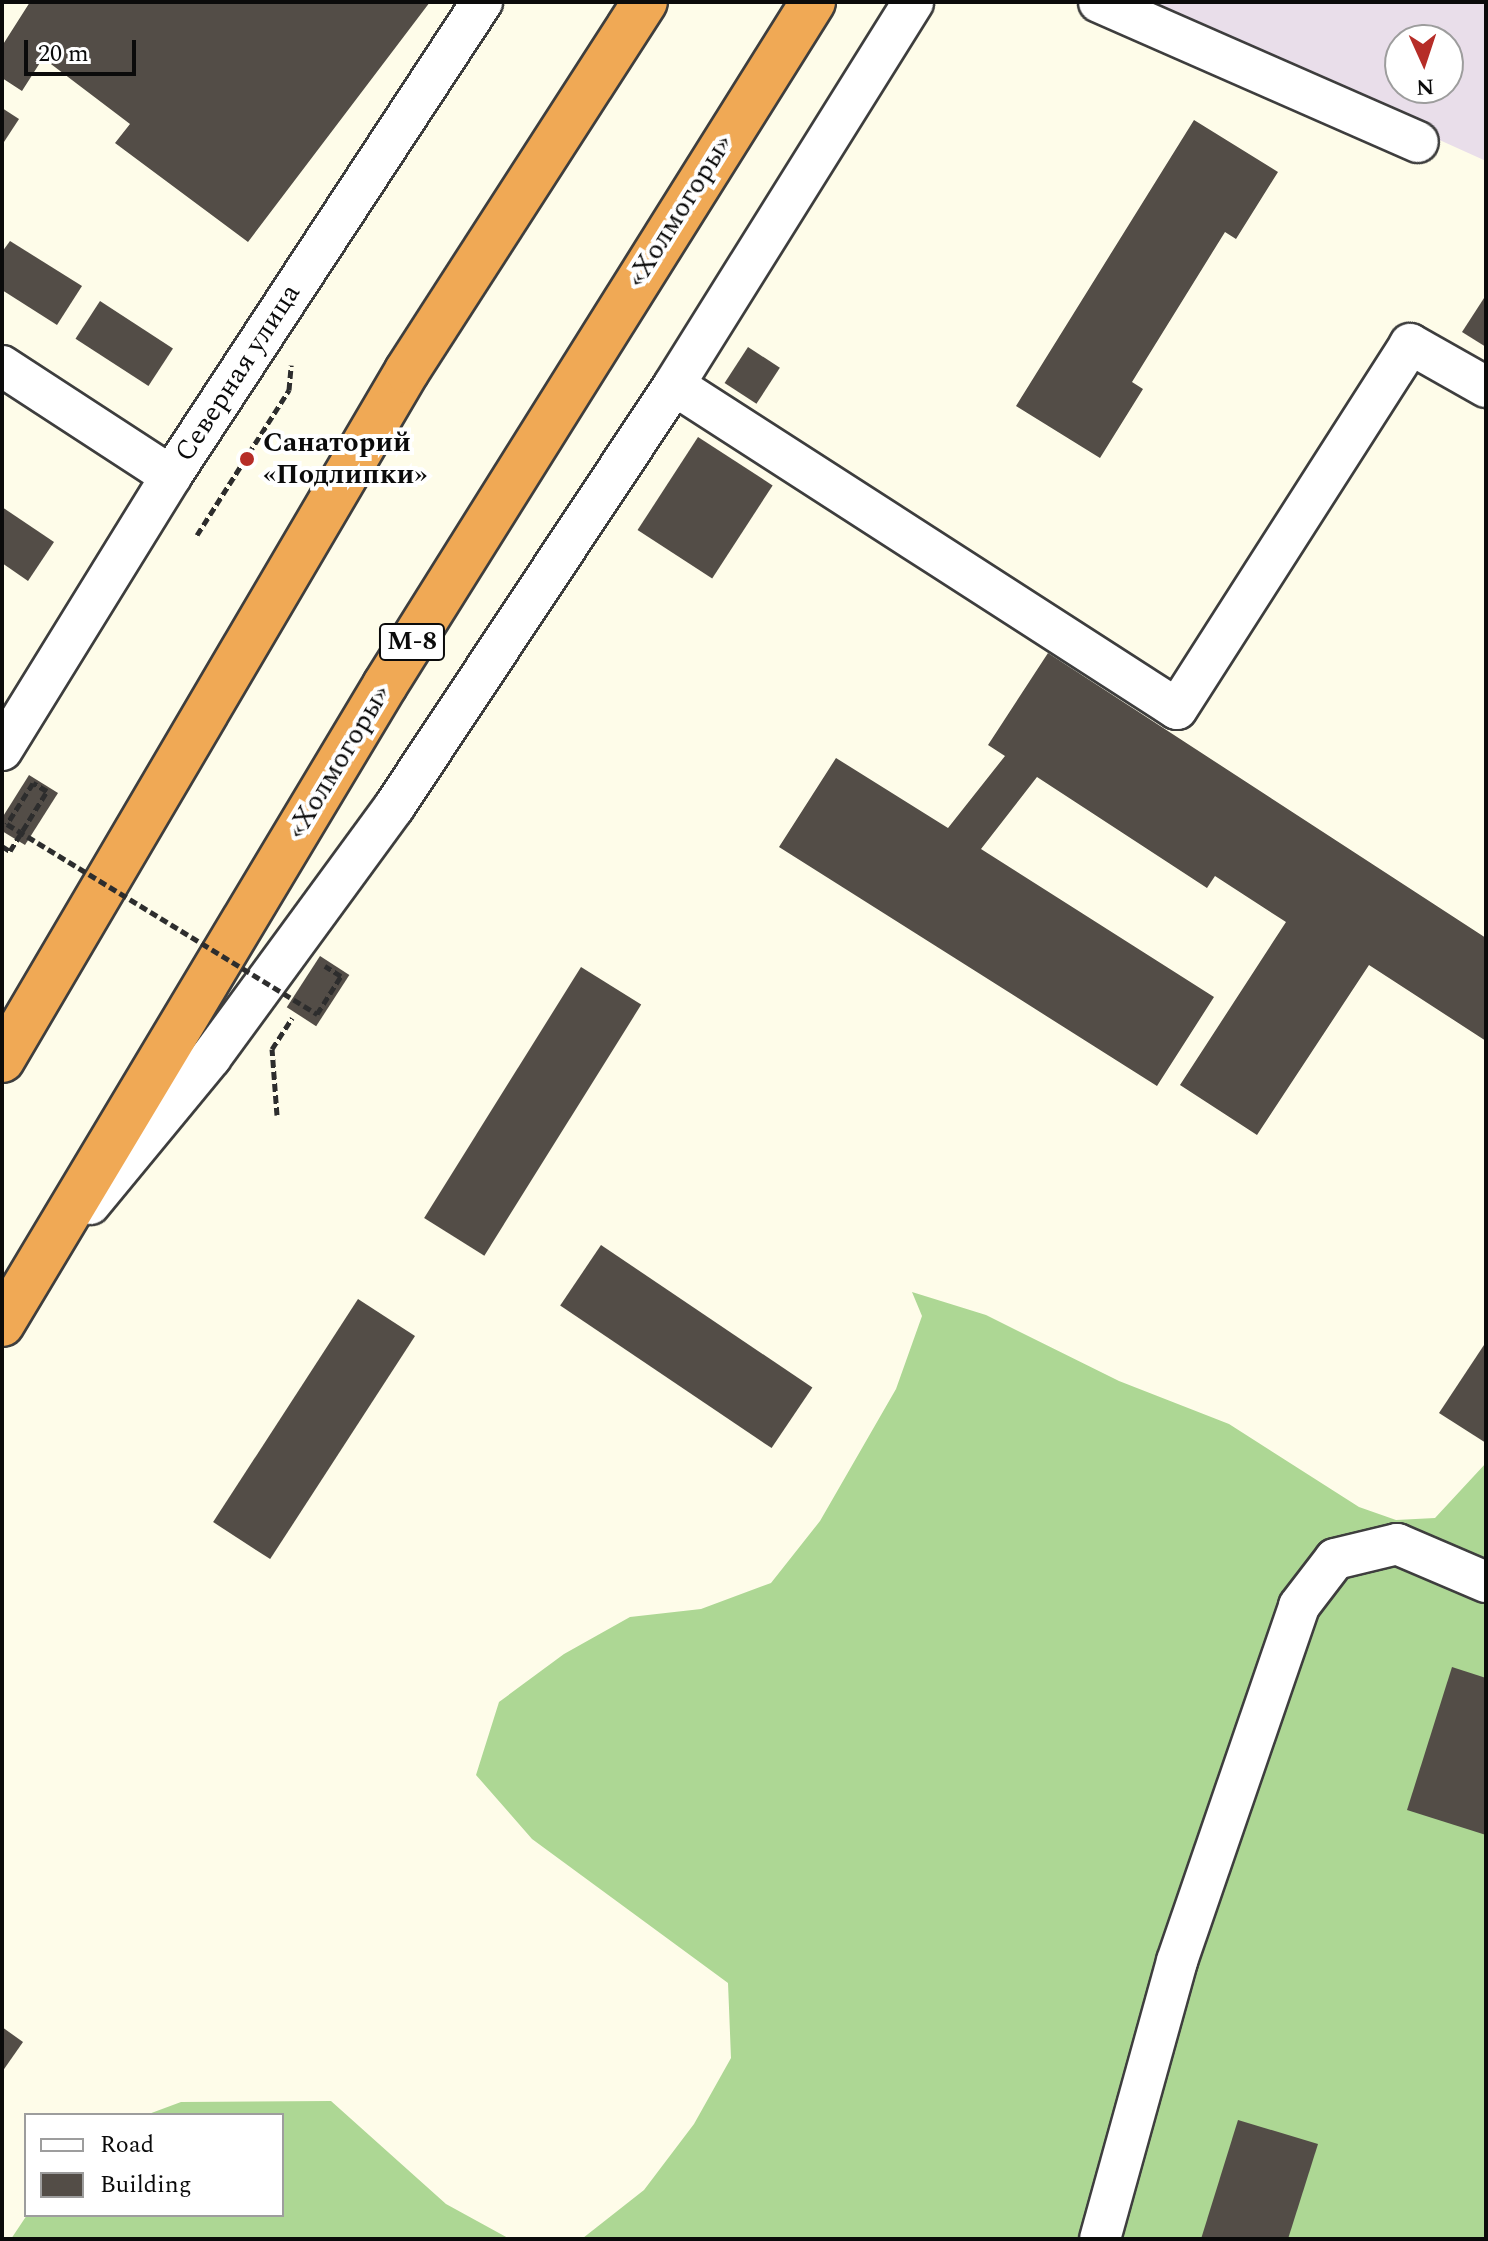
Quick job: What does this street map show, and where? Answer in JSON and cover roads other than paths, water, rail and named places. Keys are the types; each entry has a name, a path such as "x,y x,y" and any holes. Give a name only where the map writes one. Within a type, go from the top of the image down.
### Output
{"highway":[{"path":"2,1060 407,371 645,2"},
{"name":"«Холмогоры»","path":"12,1306 385,685 813,2"}],"street":[{"name":"Северная улица","path":"2,750 171,476 482,2"},
{"path":"12,1306 211,1057 394,807 674,385 913,2"},
{"path":"1099,2 1418,142"},
{"path":"674,385 1177,709 1410,344 1486,387"},
{"path":"2,366 171,476"},
{"path":"1100,2239 1177,1961 1299,1606 1335,1559 1397,1544 1486,1582"}],"place":[{"name":"Санаторий «Подлипки»","path":"247,459"}]}
